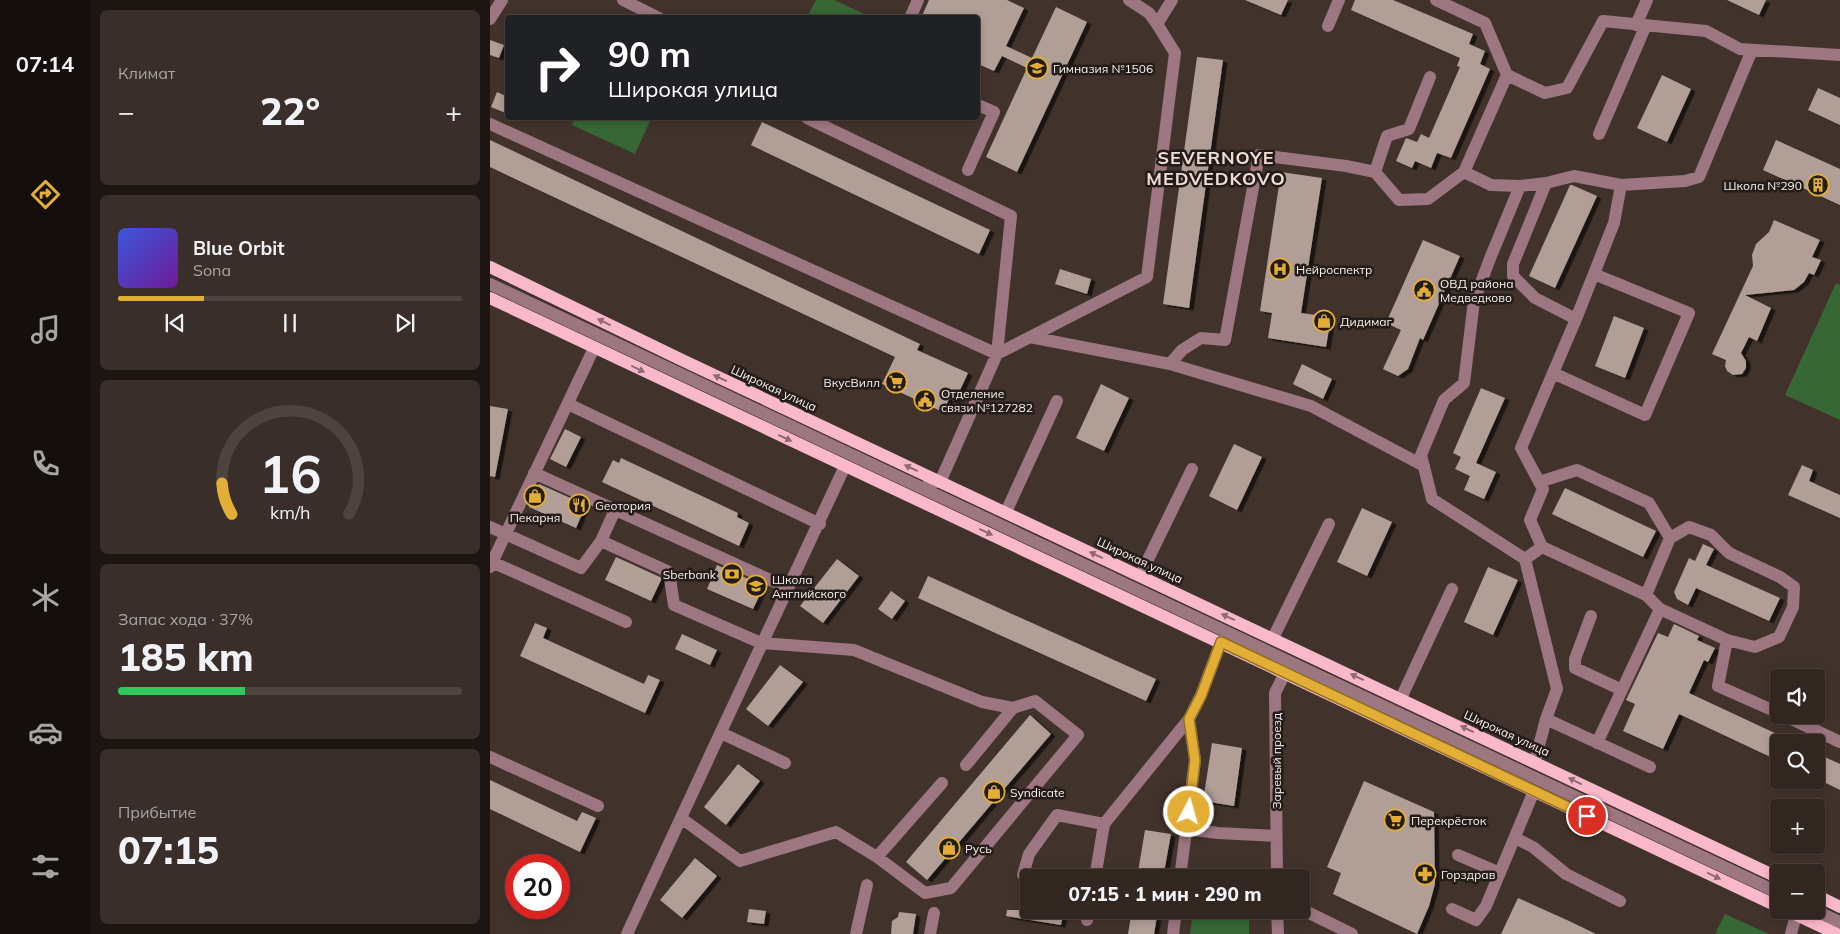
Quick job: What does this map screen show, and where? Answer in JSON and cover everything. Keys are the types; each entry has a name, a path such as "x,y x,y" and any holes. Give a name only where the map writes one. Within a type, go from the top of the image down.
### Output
{"main road":[{"name":"Широкая улица","path":"490,267 866,447 1535,761 1770,874"},
{"path":"490,298 1221,642 1288,667 1534,791 1770,902"},
{"path":"1825,899 1840,906"},
{"path":"1806,919 1837,934"}],"street":[{"path":"490,19 502,0"},
{"path":"623,0 653,15"},
{"path":"911,15 918,0"},
{"path":"997,354 1147,277 1175,53 1149,13 1129,0"},
{"path":"1157,24 1172,0"},
{"path":"1328,26 1339,0"},
{"path":"1436,0 1484,23 1507,75 1545,93 1568,88 1604,21 1706,32 1740,49 1840,55"},
{"path":"1599,134 1641,25 1647,0"},
{"path":"1464,172 1491,185 1520,186 1546,183 1574,176 1621,186 1684,181 1699,176 1752,50"},
{"path":"1170,364 1182,350 1201,338 1225,340 1259,155 1346,166 1375,172 1399,200 1428,199 1464,172 1507,75"},
{"path":"1375,172 1387,136 1409,129 1430,77"},
{"path":"968,170 994,112 980,106"},
{"path":"811,120 1011,216 997,354 940,482 930,481 922,489 922,498 929,505"},
{"path":"490,124 997,354"},
{"path":"1546,183 1513,264 1513,276 1535,298 1576,319"},
{"path":"1520,186 1474,302 1464,383 1444,400 1421,455 1432,499 1525,559 1557,689 1546,719 1535,761"},
{"path":"1621,186 1614,223 1576,319 1521,448 1543,489 1530,520 1542,547 1646,596 1660,609 1727,640 1755,647 1779,637 1793,607 1794,588 1780,577 1729,553 1711,535 1689,527 1670,538 1646,596"},
{"path":"1553,373 1645,415 1689,313 1594,274"},
{"path":"490,284 922,489 1288,667 1770,889"},
{"path":"1030,337 1170,364 1311,406 1424,466"},
{"path":"594,348 491,564 626,622"},
{"path":"1006,512 1057,401"},
{"path":"568,404 820,524"},
{"path":"627,934 721,734 761,643 820,524 850,469 866,471 872,466 873,454 866,447"},
{"path":"1140,576 1192,469"},
{"path":"1539,482 1577,470 1649,503 1670,538"},
{"path":"534,473 788,588"},
{"path":"490,526 580,568 601,541 615,510"},
{"path":"1272,638 1329,524"},
{"path":"601,541 670,572 674,605 761,643 854,650 982,702 1013,708 1035,701 1078,736 951,888 925,893 877,857 836,832 740,861 682,818"},
{"path":"1525,559 1542,547"},
{"path":"1401,698 1452,589"},
{"path":"1597,743 1660,609"},
{"path":"1591,616 1575,659 1575,668 1593,670 1622,690"},
{"path":"1727,640 1718,686 1770,709"},
{"path":"1096,869 1104,824 1189,719 1201,696 1221,642"},
{"name":"Заревый проезд","path":"1277,869 1276,693 1297,649"},
{"path":"966,765 1013,708"},
{"path":"1181,869 1195,760 1189,719"},
{"path":"1546,719 1650,767"},
{"path":"1802,724 1840,742"},
{"path":"721,734 784,763"},
{"path":"490,757 598,806"},
{"path":"877,857 942,783"},
{"path":"1452,909 1476,920 1486,906 1534,791"},
{"path":"1025,869 1029,854 1057,814 1104,824"},
{"path":"1187,829 1218,833 1276,836"},
{"path":"1515,838 1533,847 1566,874 1620,901"},
{"path":"1458,855 1500,873"},
{"path":"1757,896 1750,889 1750,879 1758,872 1770,874"},
{"path":"856,934 867,885"},
{"path":"930,934 934,913"},
{"path":"1310,913 1352,934"},
{"path":"1825,915 1840,922"},
{"path":"1173,934 1175,919"},
{"path":"1278,919 1278,934"},
{"path":"1791,919 1791,934"}],"green space":[{"path":"816,0 834,0 867,15 808,15"},
{"path":"574,120 650,121 635,154 572,125"},
{"path":"1836,283 1840,285 1840,420 1785,395"},
{"path":"1725,914 1769,934 1715,934"},
{"path":"1192,919 1249,919 1249,934 1190,934"}],"building":[{"path":"929,0 1007,0 1024,8 1006,46 1032,58 1056,7 1087,22 1017,172 986,157 1027,68 1002,56 994,71 980,65 980,15 922,15"},
{"path":"1245,0 1288,0 1281,15"},
{"path":"1355,0 1393,0 1473,34 1469,44 1485,51 1480,64 1490,69 1451,158 1437,153 1431,168 1415,161 1412,168 1396,161 1406,138 1417,142 1421,134 1429,138 1460,67 1457,66 1460,58 1351,10"},
{"path":"1727,0 1766,0 1759,15"},
{"path":"490,40 504,45 499,58 490,55"},
{"path":"1197,57 1223,60 1189,308 1163,304"},
{"path":"1662,75 1691,89 1667,142 1637,128"},
{"path":"1818,88 1840,98 1840,125 1808,110"},
{"path":"497,92 505,96 505,113 491,107"},
{"path":"762,122 990,230 979,254 751,145"},
{"path":"490,140 920,344 917,350 968,373 955,401 949,399 943,412 882,384 895,357 490,167"},
{"name":"Школа №290","path":"1776,140 1840,169 1840,205 1763,170"},
{"path":"1281,172 1322,178 1301,313 1331,317 1326,347 1268,338 1272,313 1260,311"},
{"path":"1570,185 1597,196 1555,288 1529,276"},
{"path":"1774,220 1820,240 1812,257 1821,260 1814,275 1809,273 1804,282 1794,290 1745,295 1771,308 1757,341 1749,337 1741,353 1746,361 1746,368 1742,374 1733,375 1727,371 1725,366 1726,360 1712,354 1753,266 1752,255 1756,244 1769,232"},
{"path":"1423,240 1460,256 1423,340 1420,338 1408,369 1398,376 1383,369 1401,330 1386,323"},
{"path":"1060,269 1091,279 1087,294 1055,284"},
{"path":"1614,316 1644,328 1625,378 1595,366"},
{"path":"1302,364 1332,379 1323,399 1293,384"},
{"path":"1101,384 1129,398 1104,451 1076,438"},
{"path":"1481,388 1505,398 1476,463 1496,472 1484,499 1464,490 1470,476 1455,469 1461,457 1453,453"},
{"path":"490,406 508,409 495,477 490,476"},
{"path":"565,429 581,437 566,467 550,459"},
{"path":"1234,444 1262,457 1237,510 1209,496"},
{"path":"621,458 738,513 737,517 749,523 739,546 602,482 613,460 619,463"},
{"path":"1802,465 1813,470 1809,481 1840,495 1840,518 1788,495"},
{"path":"539,484 586,505 576,528 529,507"},
{"path":"1565,488 1656,531 1643,557 1552,514"},
{"path":"1362,508 1392,522 1367,576 1337,562"},
{"path":"1703,544 1714,549 1706,565 1780,598 1769,621 1696,588 1688,605 1677,599 1674,592 1689,558 1695,561"},
{"path":"616,557 662,578 651,601 605,580"},
{"path":"837,559 859,576 823,623 800,606"},
{"path":"717,565 764,586 753,609 707,589"},
{"path":"1488,567 1518,580 1493,635 1464,622"},
{"path":"928,576 1156,679 1146,701 918,598"},
{"path":"891,591 905,601 892,619 878,609"},
{"path":"535,623 547,628 543,638 644,684 648,675 660,680 645,713 520,656"},
{"path":"1674,624 1699,636 1697,640 1715,648 1708,662 1704,660 1689,693 1777,734 1770,734 1770,757 1679,714 1663,749 1623,731 1635,704 1626,700 1658,633 1668,637"},
{"path":"682,634 717,650 710,665 675,649"},
{"path":"780,665 803,682 768,726 746,709"},
{"path":"1030,715 1051,734 927,880 906,862"},
{"path":"1212,743 1242,748 1234,806 1203,801"},
{"path":"1825,757 1840,764 1840,790 1825,782"},
{"path":"738,764 760,781 726,825 704,807"},
{"path":"490,780 577,821 582,812 596,818 580,852 490,809"},
{"path":"1364,781 1434,812 1435,884 1429,906 1417,934 1333,894 1341,873 1327,867"},
{"path":"1145,830 1171,834 1165,869 1138,869"},
{"path":"695,858 717,876 682,918 660,900"},
{"path":"1518,898 1569,921 1596,934 1501,934"},
{"path":"749,909 766,911 764,924 747,922"},
{"path":"1007,910 1020,910 1020,918 1006,916"},
{"path":"899,912 916,914 913,934 891,934 892,921 898,917"},
{"path":"1024,919 1062,919 1061,925"},
{"path":"1130,919 1156,919 1154,934 1128,934"}],"place":[{"name":"Гимназия №1506","path":"1037,68"},
{"name":"Школа №290","path":"1818,185"},
{"name":"Нейроcпектр","path":"1280,269"},
{"name":"ОВД района Медведково","path":"1424,290"},
{"name":"Дидимаг","path":"1324,321"},
{"name":"ВкусВилл","path":"896,382"},
{"name":"Отделение связи №127282","path":"925,400"},
{"name":"Пекарня","path":"535,496"},
{"name":"Gеотория","path":"579,505"},
{"name":"Sberbank","path":"732,574"},
{"name":"Школа Английского","path":"756,586"},
{"name":"Syndicate","path":"994,792"},
{"name":"Перекрёсток","path":"1395,820"},
{"name":"Русь","path":"949,848"},
{"name":"Горздрав","path":"1425,874"}],"district":[{"name":"SEVERNOYE MEDVEDKOVO","path":"1216,167"}],"route":[{"path":"1189,812 1195,760 1189,719 1201,696 1221,642 1587,816"}]}
